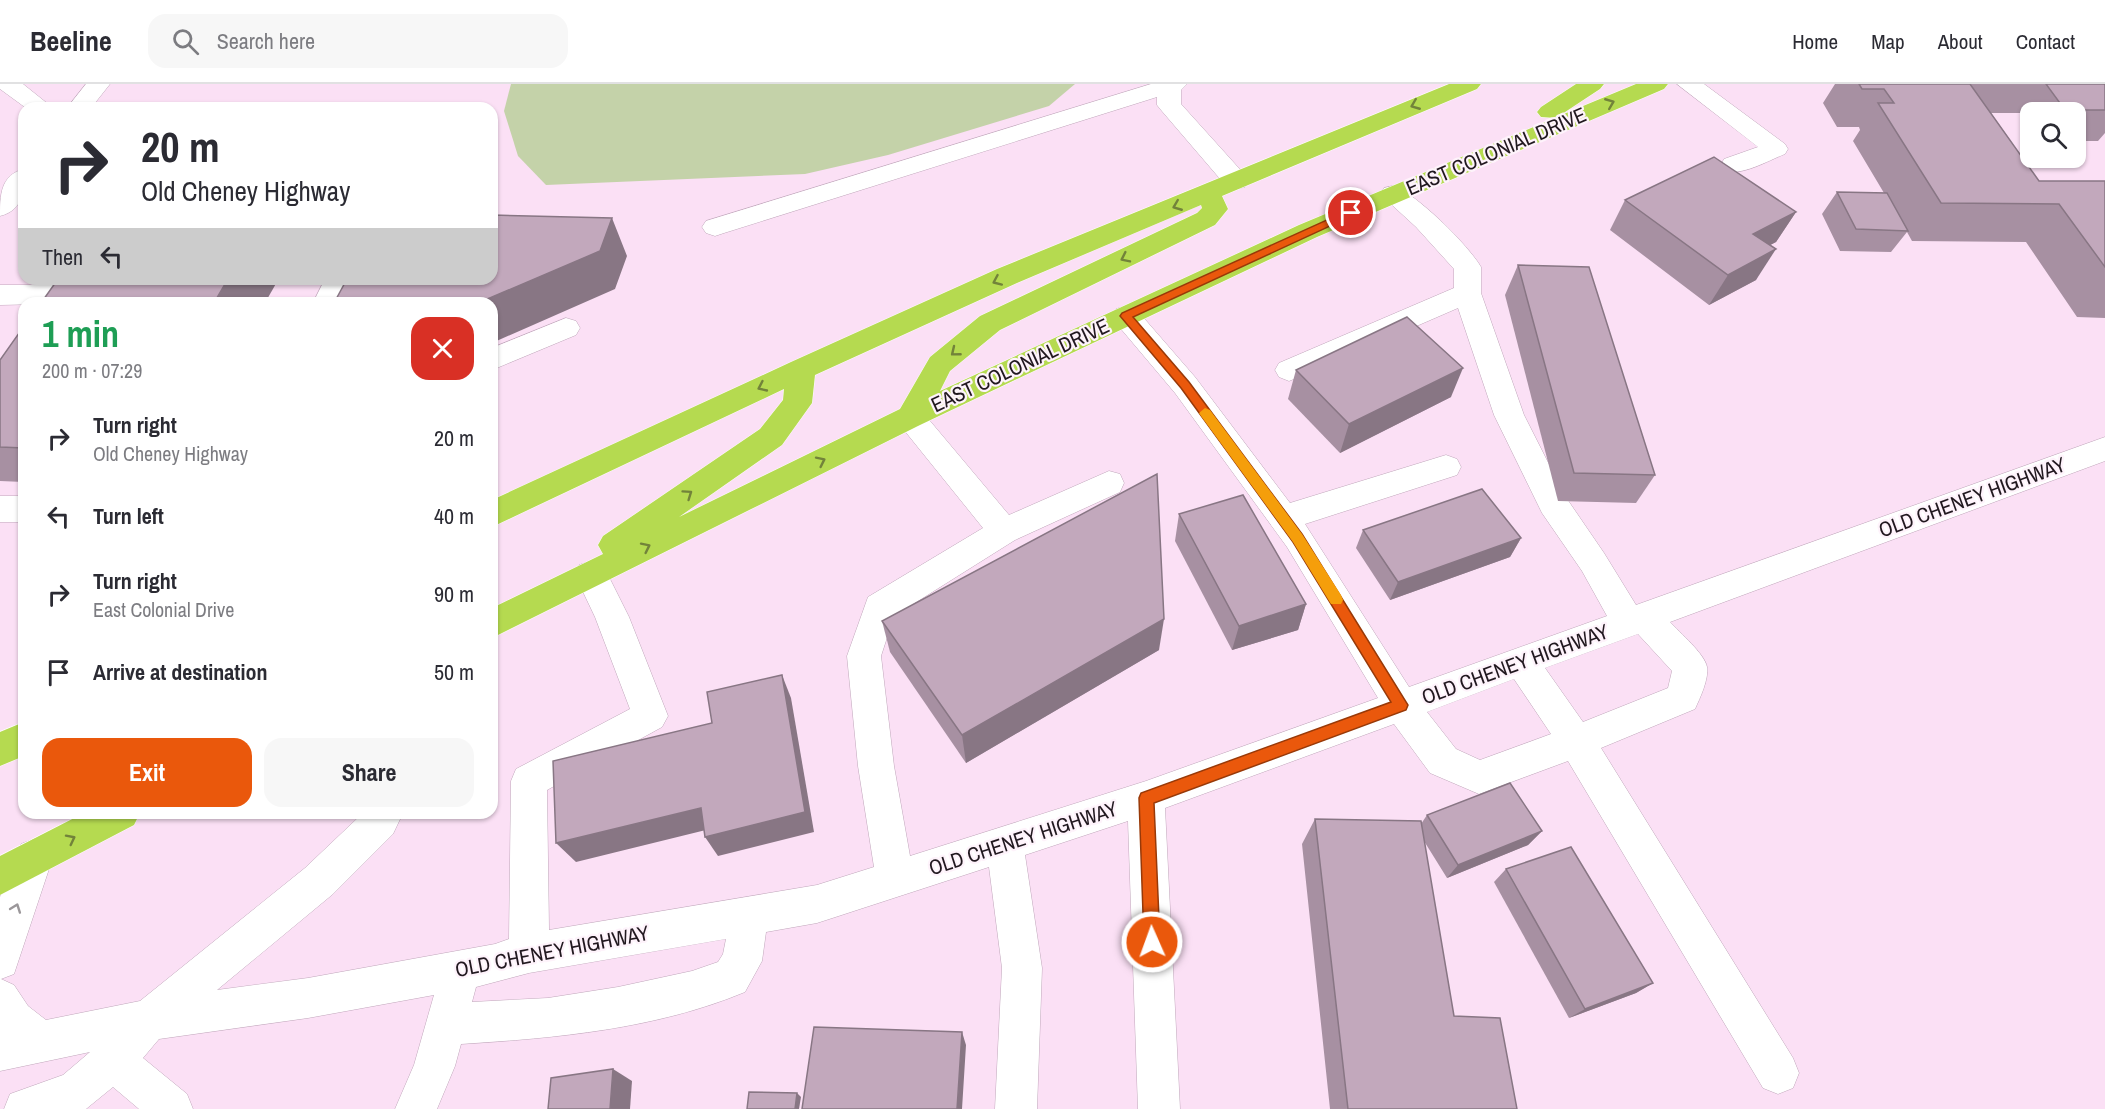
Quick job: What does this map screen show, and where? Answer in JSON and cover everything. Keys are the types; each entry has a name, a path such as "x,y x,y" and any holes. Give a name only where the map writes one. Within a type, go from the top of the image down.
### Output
{"highway":[{"path":"498,511 801,369 1007,276 1469,84"},
{"path":"1474,159 1592,84"},
{"name":"EAST COLONIAL DRIVE","path":"505,617 910,417 1126,316 1393,194 1656,84"},
{"path":"910,417 940,364 990,323 1206,219 1215,208 1208,193"},
{"path":"505,617 771,437 797,403 801,369"},
{"path":"0,750 18,741"},
{"path":"0,876 109,819"}],"street":[{"path":"8,84 33,102"},
{"path":"84,102 98,84"},
{"path":"1689,84 1776,149 1733,165"},
{"path":"715,227 1171,85 1169,105 1236,181"},
{"path":"0,208 18,185"},
{"path":"1126,316 1185,385 1298,538 1401,705 1443,761 1479,777 1575,742 1683,698 1690,667 1636,620 1553,504 1523,445 1509,415 1467,293 1468,267 1425,221 1393,194"},
{"path":"0,295 75,292"},
{"path":"1289,370 1467,293"},
{"path":"498,357 566,328"},
{"path":"910,417 1004,531"},
{"name":"OLD CHENEY HIGHWAY","path":"0,1050 149,1020 308,998 495,964 529,953 817,904 1146,798 2105,449"},
{"path":"1283,518 1446,467"},
{"path":"895,879 876,766 864,656 880,608 1004,531 1109,483"},
{"path":"0,509 18,509"},
{"path":"529,953 529,781 650,716 612,617 591,575"},
{"path":"1521,661 1575,742 1778,1073"},
{"path":"1146,798 1159,1109"},
{"path":"25,1109 76,1092 113,1060 149,1020 319,881 381,819"},
{"path":"1005,843 1022,968 1016,1109"},
{"path":"0,960 6,934 34,857"},
{"path":"446,1024 548,1018 618,1007 692,991 731,978 742,961 749,914"},
{"path":"416,1109 434,1066 461,970"},
{"path":"0,999 14,1020 40,1042"},
{"path":"113,1060 172,1109"}],"green space":[{"path":"511,84 1075,84 1049,106 888,155 805,174 546,185 518,156 504,111"}],"building":[{"path":"1859,84 1970,84 2020,154 2020,168 2030,168 2039,181 2105,181 2105,267 2059,204 1941,203 1878,103 1894,103 1884,89 1862,89"},
{"path":"2046,84 2105,85 2105,110 2086,110 2086,102 2059,102"},
{"path":"1714,157 1796,212 1753,234 1776,249 1728,275 1625,200"},
{"path":"1837,192 1887,193 1908,231 1856,229"},
{"path":"498,215 612,218 600,251 492,297 337,297 344,285 498,285"},
{"path":"1518,265 1589,267 1655,475 1574,473"},
{"path":"54,285 224,285 218,297 45,297"},
{"path":"1407,317 1463,368 1349,424 1296,370"},
{"path":"18,334 18,448 0,447 0,360"},
{"path":"1157,474 1164,619 962,735 882,621"},
{"path":"1482,489 1521,538 1398,582 1363,530"},
{"path":"1243,495 1306,604 1239,626 1179,514"},
{"path":"782,675 805,812 705,837 701,808 556,843 553,761 712,723 707,692"},
{"path":"1510,783 1542,831 1458,865 1427,815"},
{"path":"1315,819 1421,821 1454,1016 1500,1018 1517,1109 1348,1109"},
{"path":"1571,847 1653,983 1585,1009 1506,869"},
{"path":"814,1027 962,1032 957,1109 802,1109"},
{"path":"613,1069 610,1109 548,1109 551,1078"},
{"path":"749,1092 797,1093 795,1109 747,1109"}],"slow traffic":[{"path":"1205,413 1298,538 1336,600"}],"route":[{"path":"1152,942 1146,798 1401,705 1298,538 1185,385 1155,347 1126,316 1351,213"}]}
